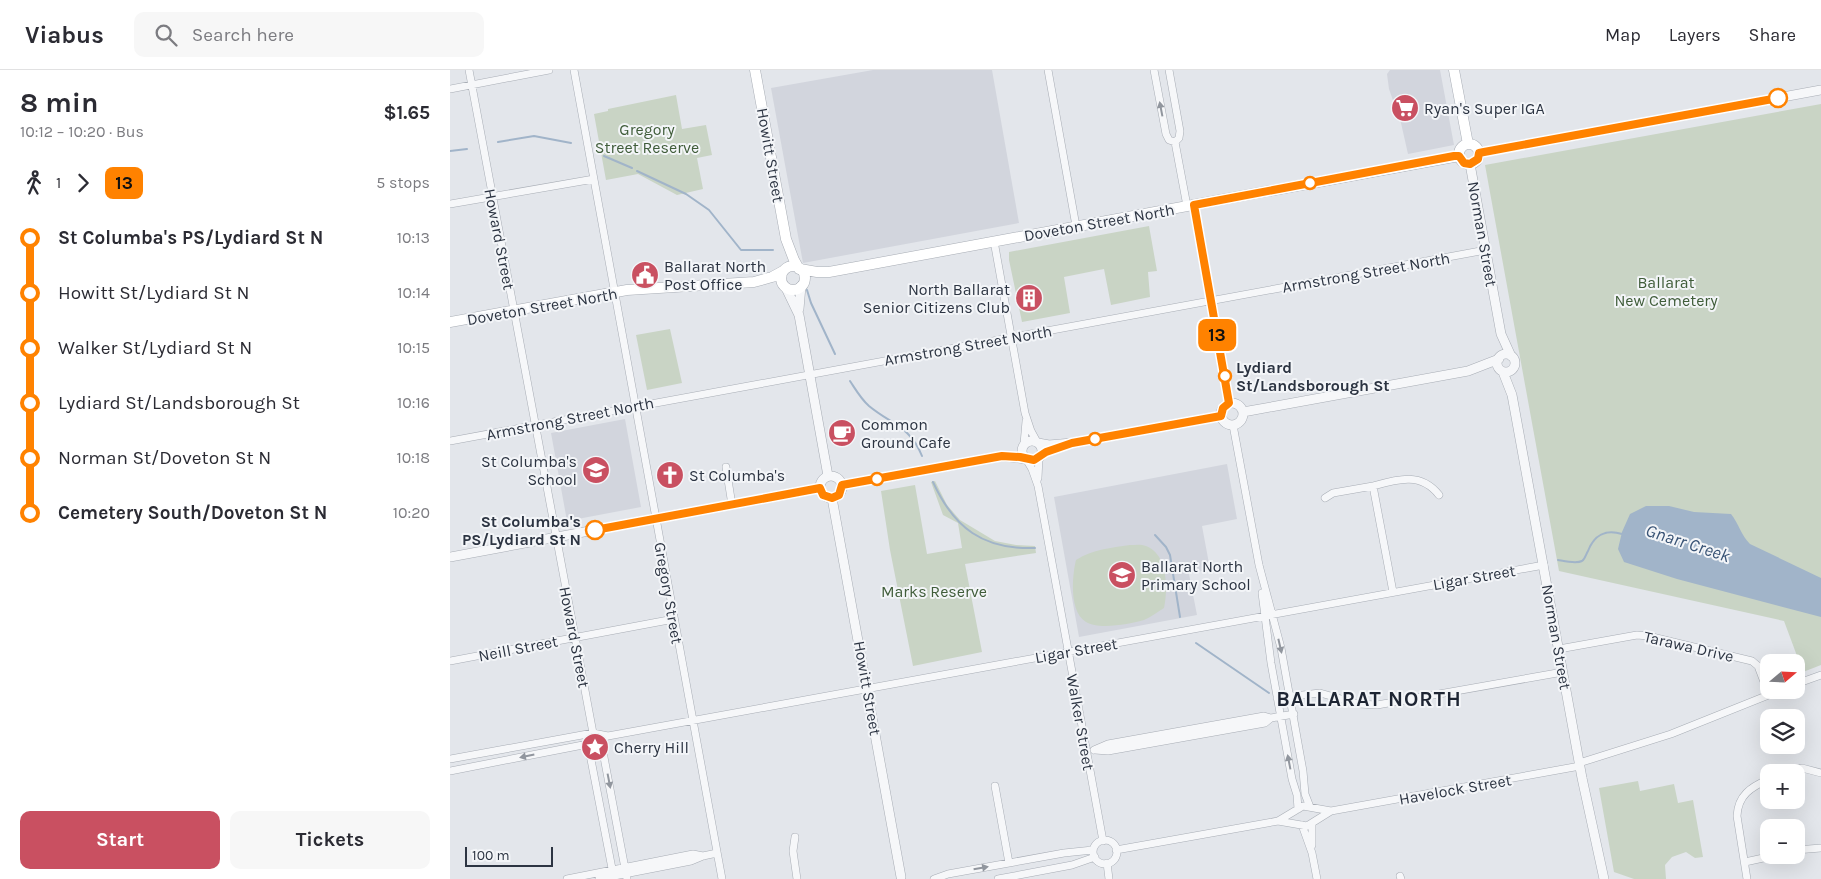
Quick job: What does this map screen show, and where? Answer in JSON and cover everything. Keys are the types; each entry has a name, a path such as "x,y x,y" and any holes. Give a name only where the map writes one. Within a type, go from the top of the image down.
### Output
{"main road":[{"name":"Howitt Street","path":"755,70 786,239 794,260 800,269"},
{"path":"1454,70 1468,144"},
{"path":"1468,144 1476,147 1479,153 1478,159 1470,164 1464,163 1459,156 1462,146 1468,144"},
{"name":"Doveton Street North","path":"801,286 828,272 1459,156"},
{"name":"Howitt Street","path":"783,271 786,239"},
{"path":"791,266 800,269 804,276 801,286 794,290 785,287 781,279 783,271 791,266"},
{"name":"Doveton Street North","path":"800,269 828,272"},
{"name":"Doveton Street North","path":"450,322 615,292 754,282 772,277 783,271"},
{"name":"Doveton Street North","path":"754,282 785,287"}],"street":[{"name":"Howard Street","path":"470,70 535,425 595,735 626,874"},
{"path":"450,89 549,70"},
{"name":"Gregory Street","path":"574,70 722,879"},
{"path":"1048,70 1076,226"},
{"path":"1154,70 1166,134 1170,141 1175,142"},
{"path":"1169,70 1180,131 1180,138 1175,142"},
{"path":"1479,153 1821,90"},
{"path":"1175,142 1211,301 1229,403"},
{"name":"Norman Street","path":"1470,164 1501,334 1500,358"},
{"path":"450,204 594,179"},
{"path":"994,241 1025,413 1031,430 1042,449 1040,457"},
{"name":"Armstrong Street North","path":"450,441 1486,250"},
{"path":"801,286 799,315 828,476"},
{"path":"785,287 799,315"},
{"name":"Norman Street","path":"1501,334 1511,356"},
{"path":"1243,412 1468,370 1506,354 1511,356 1515,362 1506,370 1468,370"},
{"path":"1500,358 1498,365 1506,370"},
{"name":"Norman Street","path":"1506,370 1544,565 1579,764 1604,879"},
{"path":"1229,403 1237,404 1243,412 1241,420 1233,425 1226,423 1221,416 1223,408 1229,403"},
{"path":"1025,413 1022,452 1026,459"},
{"path":"842,485 1002,456 1030,441 1047,444 1072,443 1221,416"},
{"path":"1233,425 1269,615 1277,698 1292,779 1297,794 1296,819 1301,824 1312,853 1317,879"},
{"path":"1002,456 1033,461 1046,452 1072,443"},
{"name":"Walker Street","path":"1038,486 1040,457"},
{"name":"Walker Street","path":"1026,459 1038,486 1103,841"},
{"path":"726,468 732,505"},
{"path":"828,476 836,477 842,485 839,495 832,498 823,495 820,488 821,480 828,476"},
{"path":"1325,498 1333,493 1406,479 1427,483 1440,495"},
{"path":"1373,486 1393,592"},
{"path":"450,557 820,488"},
{"name":"Howitt Street","path":"832,498 903,878"},
{"name":"Ligar Street","path":"450,759 557,739 595,735 608,736 1544,565"},
{"path":"1269,615 1281,648 1294,714 1305,794 1316,816 1313,822 1312,853"},
{"name":"Neill Street","path":"450,661 674,619"},
{"name":"Tarawa Drive","path":"1559,648 1637,634 1752,661 1758,666 1760,672"},
{"path":"1277,698 1320,693 1359,704 1377,705 1563,672"},
{"path":"1805,681 1821,675"},
{"name":"Havelock Street","path":"1313,822 1331,811 1579,764 1671,734 1760,698"},
{"path":"1086,752 1095,750 1108,751 1265,722 1271,718 1294,714"},
{"name":"Howard Street","path":"595,735 588,744 613,875"},
{"path":"450,771 588,744 595,735"},
{"path":"557,739 559,749"},
{"path":"469,756 471,767"},
{"path":"1805,769 1821,773"},
{"path":"1747,879 1737,816 1738,806 1743,796 1751,788 1760,784"},
{"path":"995,786 1009,863"},
{"path":"1278,821 1303,806 1311,807"},
{"name":"Havelock Street","path":"1311,807 1331,811"},
{"path":"1116,850 1278,821 1307,826 1313,822"},
{"path":"796,837 793,853 797,879"},
{"path":"934,879 948,874 1064,852 1094,854 1100,862 1107,863 1115,857 1116,850 1110,842 1103,841 1097,844 1094,854 1065,867 998,879"},
{"path":"1805,849 1821,848"},
{"path":"567,879 626,874 693,854 703,856 717,853"},
{"path":"1744,862 1760,859"},
{"path":"1107,863 1109,879"},
{"path":"599,879 613,875"}],"shaded area":[{"path":"873,70 992,70 1019,223 803,263 771,88"},
{"path":"1390,70 1440,70 1454,145 1408,154 1401,123 1389,89 1387,74"},
{"name":"St Columba's School","path":"625,419 641,507 567,521 551,433"},
{"name":"Ballarat North Primary School","path":"1227,464 1237,519 1202,526 1210,569 1189,574 1197,615 1079,637 1054,497"}],"green space":[{"name":"Gregory Street Reserve","path":"676,95 682,129 706,125 712,155 697,158 703,189 677,195 638,174 606,180 594,114 608,111 608,109"},
{"name":"Ballarat New Cemetery","path":"1821,104 1821,665 1805,671 1805,654 1796,654 1784,621 1559,571 1485,165"},
{"path":"1149,226 1157,271 1148,272 1150,297 1111,305 1104,269 1064,277 1070,313 1022,322 1009,252"},
{"path":"670,329 682,383 647,390 636,335"},
{"name":"Marks Reserve","path":"935,481 947,505 960,520 995,541 1035,546 1036,553 965,564 982,652 913,666 890,550 881,491 915,485 927,554 962,548 958,523 943,515 931,482"},
{"path":"1130,545 1146,546 1159,556 1166,582 1164,608 1144,620 1115,626 1099,626 1086,622 1081,617 1074,602 1073,575 1076,560 1096,551"},
{"path":"1638,781 1640,791 1674,784 1678,803 1693,800 1703,857 1695,858 1686,852 1672,857 1665,865 1666,879 1634,879 1614,872 1599,788"}],"water":[{"path":"1646,506 1669,506 1694,512 1731,514 1750,544 1821,578 1821,617 1677,579 1624,562 1618,549 1622,532 1630,514"}],"waterway":[{"path":"498,142 534,136 571,143"},
{"path":"450,151 467,149"},
{"path":"604,156 632,168"},
{"name":"Gnarr Creek","path":"637,171 686,194 709,210 741,250 773,250"},
{"name":"Gnarr Creek","path":"807,290 811,303 835,354"},
{"name":"Gnarr Creek","path":"850,381 869,406 900,427 912,438 922,456"},
{"name":"Gnarr Creek","path":"933,482 950,512 972,533 1000,545 1017,548 1035,548"},
{"name":"Gnarr Creek","path":"1558,560 1582,561 1597,537 1611,532 1622,534"},
{"path":"1155,535 1166,547 1170,555 1180,617"},
{"path":"1196,643 1269,693"}],"bus line":[{"name":"13","path":"595,530 820,488 825,497 832,498 839,495 842,485 1002,456 1020,457 1029,461 1037,459 1046,452 1072,443 1221,416 1223,408 1229,403 1194,205 1454,156 1459,156 1464,163 1470,164 1476,162 1479,153 1778,98"}],"place":[{"name":"Ryan's Super IGA","path":"1405,108"},
{"name":"Ballarat North Post Office","path":"645,275"},
{"name":"North Ballarat Senior Citizens Club","path":"1029,298"},
{"name":"Lydiard St/Landsborough St","path":"1225,376"},
{"name":"Common Ground Cafe","path":"842,433"},
{"name":"St Columba's School","path":"596,470"},
{"name":"St Columba's","path":"670,475"},
{"name":"St Columba's PS/Lydiard St N","path":"595,530"},
{"name":"Ballarat North Primary School","path":"1122,575"},
{"name":"Cherry Hill","path":"595,747"}],"district":[{"name":"BALLARAT NORTH","path":"1369,699"}]}
